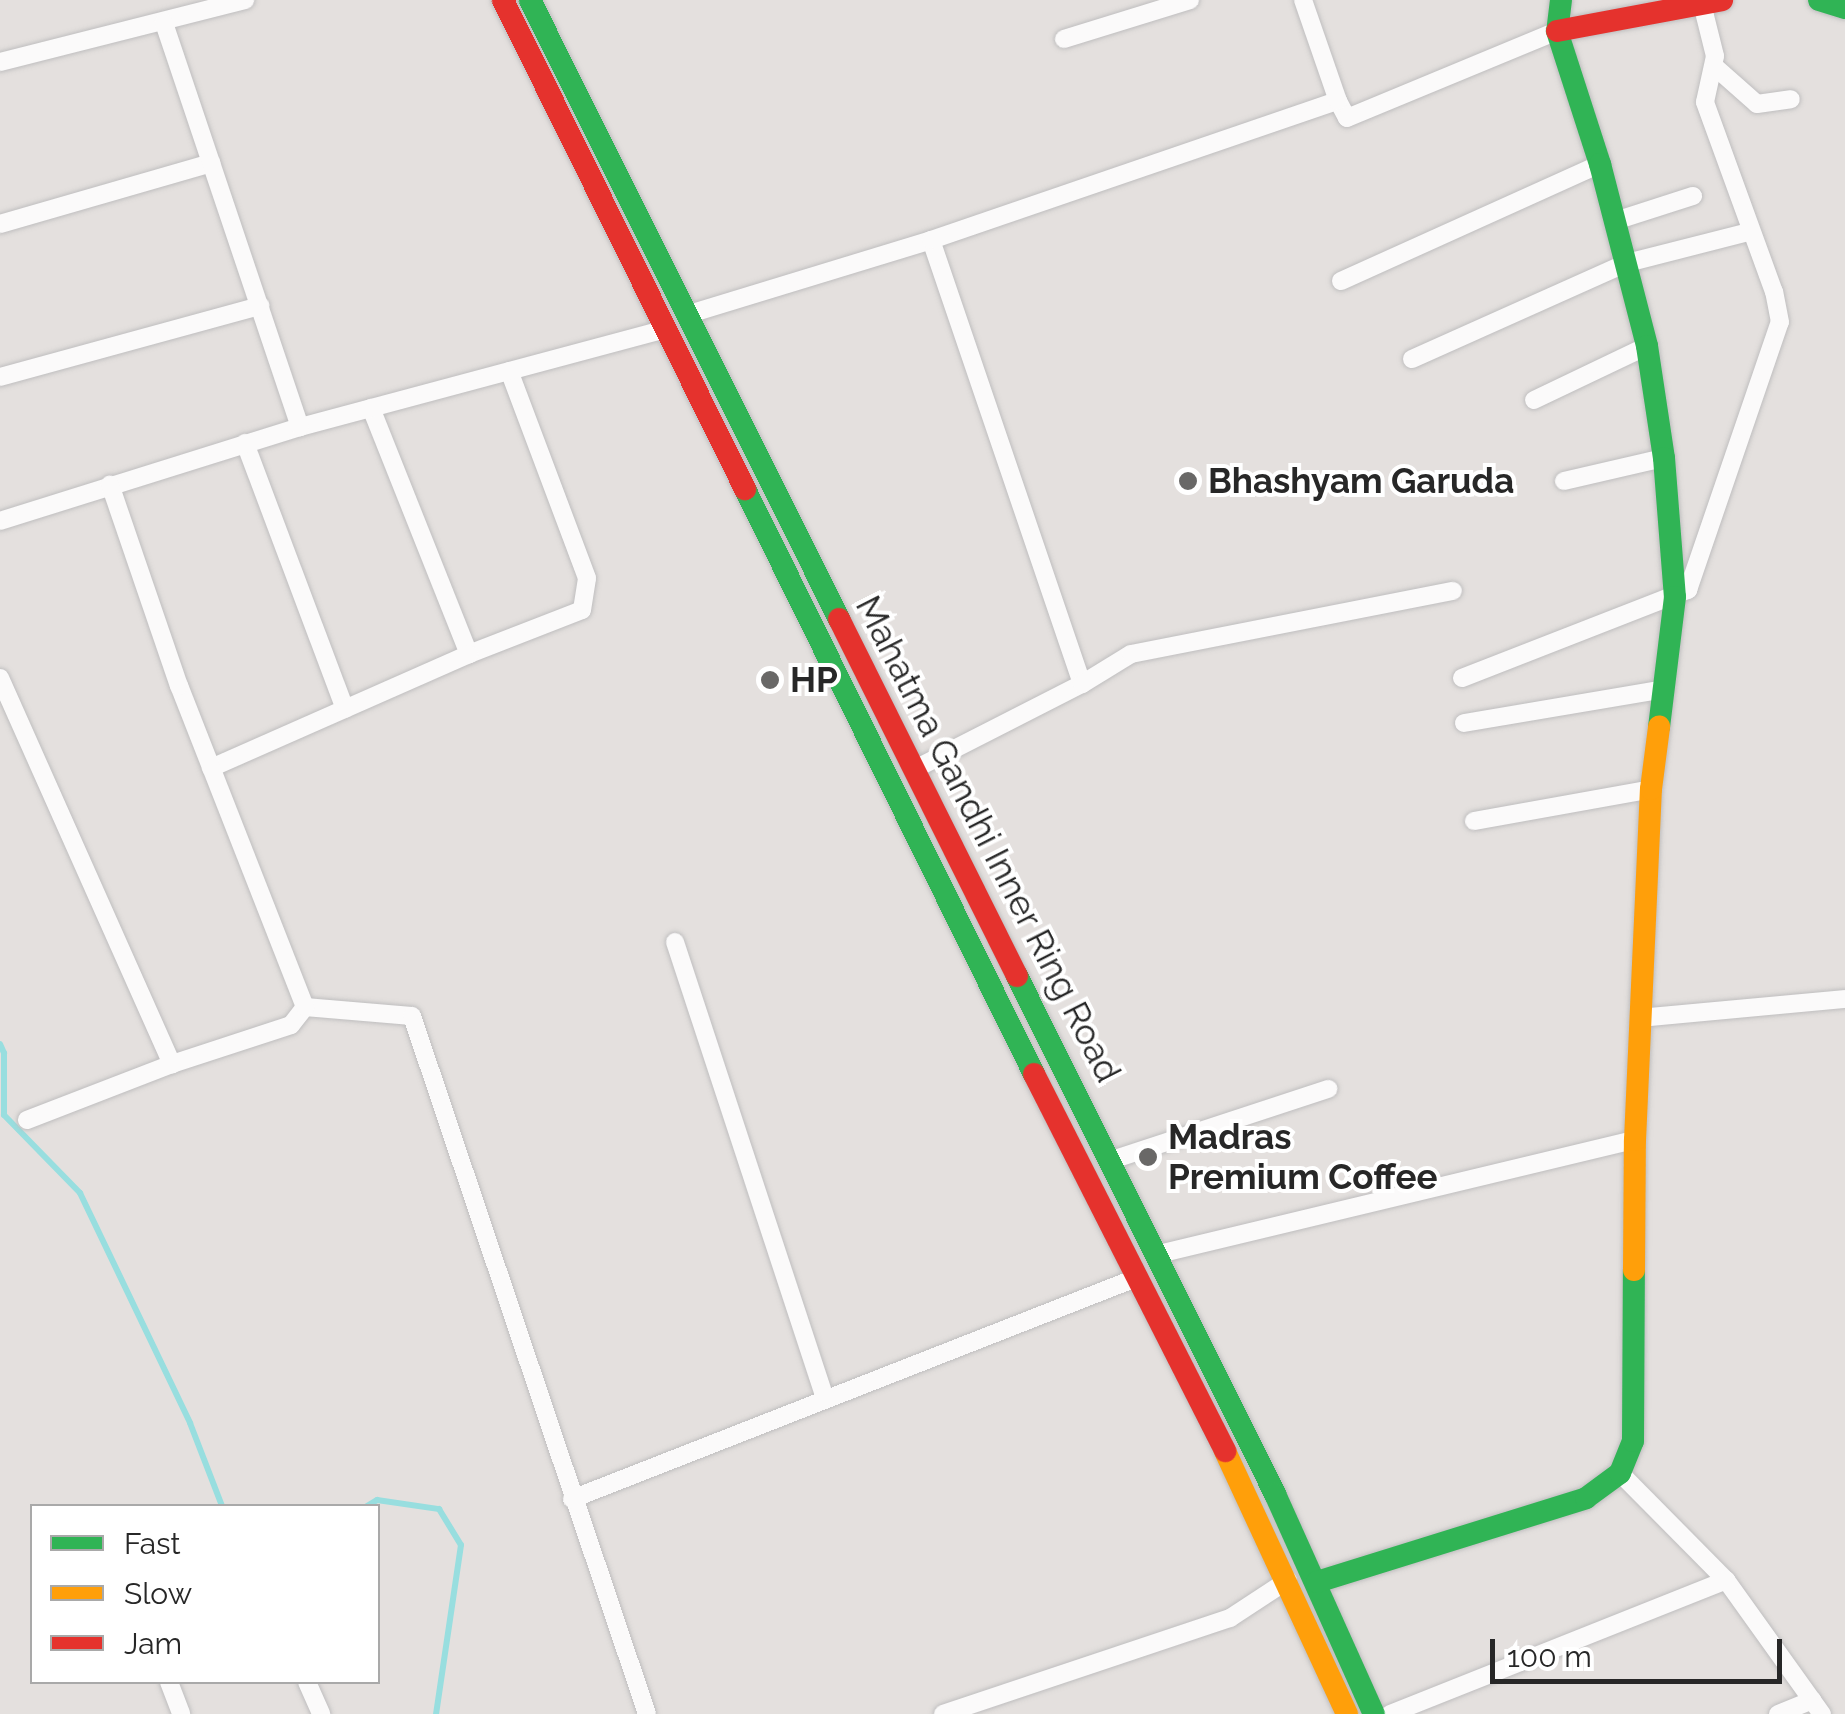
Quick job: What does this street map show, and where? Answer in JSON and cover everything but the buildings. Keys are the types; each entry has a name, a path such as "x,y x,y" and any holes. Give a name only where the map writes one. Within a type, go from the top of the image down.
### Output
{"main road":[{"name":"Mahatma Gandhi Inner Ring Road","path":"503,0 1136,1278 1206,1408 1288,1580 1344,1713"},
{"name":"Mahatma Gandhi Inner Ring Road","path":"530,0 1317,1582 1374,1714"},
{"path":"1317,1582 1586,1498 1620,1473 1633,1440 1634,1140 1640,1018 1652,788 1675,597 1664,458 1646,346 1600,164 1556,30 1561,0"},
{"path":"1819,0 1845,8"},
{"path":"1556,30 1712,2"}],"street":[{"path":"0,62 245,0"},
{"path":"1064,39 1190,0"},
{"path":"1303,0 1346,118 1556,30"},
{"path":"1462,678 1688,590 1778,333 1779,308 1706,102 1714,66 1712,2"},
{"path":"164,22 300,427"},
{"path":"1714,66 1756,104 1791,99"},
{"path":"686,315 931,240 1338,102"},
{"path":"0,224 211,163"},
{"path":"1341,281 1600,164"},
{"path":"1615,221 1693,196"},
{"path":"1412,360 1626,264 1749,232"},
{"path":"931,240 1082,684"},
{"path":"0,377 260,306"},
{"path":"0,522 110,484 300,427 666,329"},
{"path":"1534,400 1646,346"},
{"path":"211,768 469,654 582,610 587,578 509,371"},
{"path":"371,408 469,654"},
{"path":"245,443 345,709"},
{"path":"1564,481 1664,458"},
{"path":"110,484 211,768 305,1007"},
{"path":"914,769 1082,684 1132,654 1453,591"},
{"path":"0,678 172,1064"},
{"path":"1464,723 1664,689"},
{"path":"1474,822 1652,788"},
{"path":"675,942 825,1398"},
{"path":"1640,1018 1845,999"},
{"path":"26,1120 172,1064 291,1025 305,1007"},
{"path":"305,1007 412,1016 647,1714"},
{"path":"1109,1161 1328,1089"},
{"path":"1154,1255 1634,1140"},
{"path":"572,1499 1136,1278"},
{"path":"1620,1473 1726,1580 1817,1707 1778,1714"},
{"path":"943,1714 1230,1618 1288,1580"},
{"path":"1390,1714 1726,1580"},
{"path":"170,1684 181,1714"},
{"path":"308,1684 321,1714"}],"waterway":[{"path":"0,1044 4,1053 4,1115 80,1193 190,1423 221,1504"},
{"path":"370,1504 377,1500 439,1509 461,1545 436,1714"}],"traffic: fast":[{"path":"530,0 839,619"},
{"path":"1561,0 1557,31 1600,164 1647,346 1664,458 1675,597 1659,727"},
{"path":"1819,0 1845,8"},
{"path":"745,489 1034,1074"},
{"path":"1017,976 1275,1494 1374,1714"},
{"path":"1317,1582 1586,1498 1620,1473 1633,1441 1634,1270"}],"traffic: slow":[{"path":"1634,1270 1635,1140 1651,789 1659,727"},
{"path":"1225,1451 1347,1714"}],"traffic: jam":[{"path":"503,0 745,489"},
{"path":"1557,31 1722,0"},
{"path":"839,619 1017,976"},
{"path":"1034,1074 1225,1451"}],"place":[{"name":"Bhashyam Garuda","path":"1188,481"},
{"name":"HP","path":"770,680"},
{"name":"Madras Premium Coffee","path":"1148,1157"}]}
